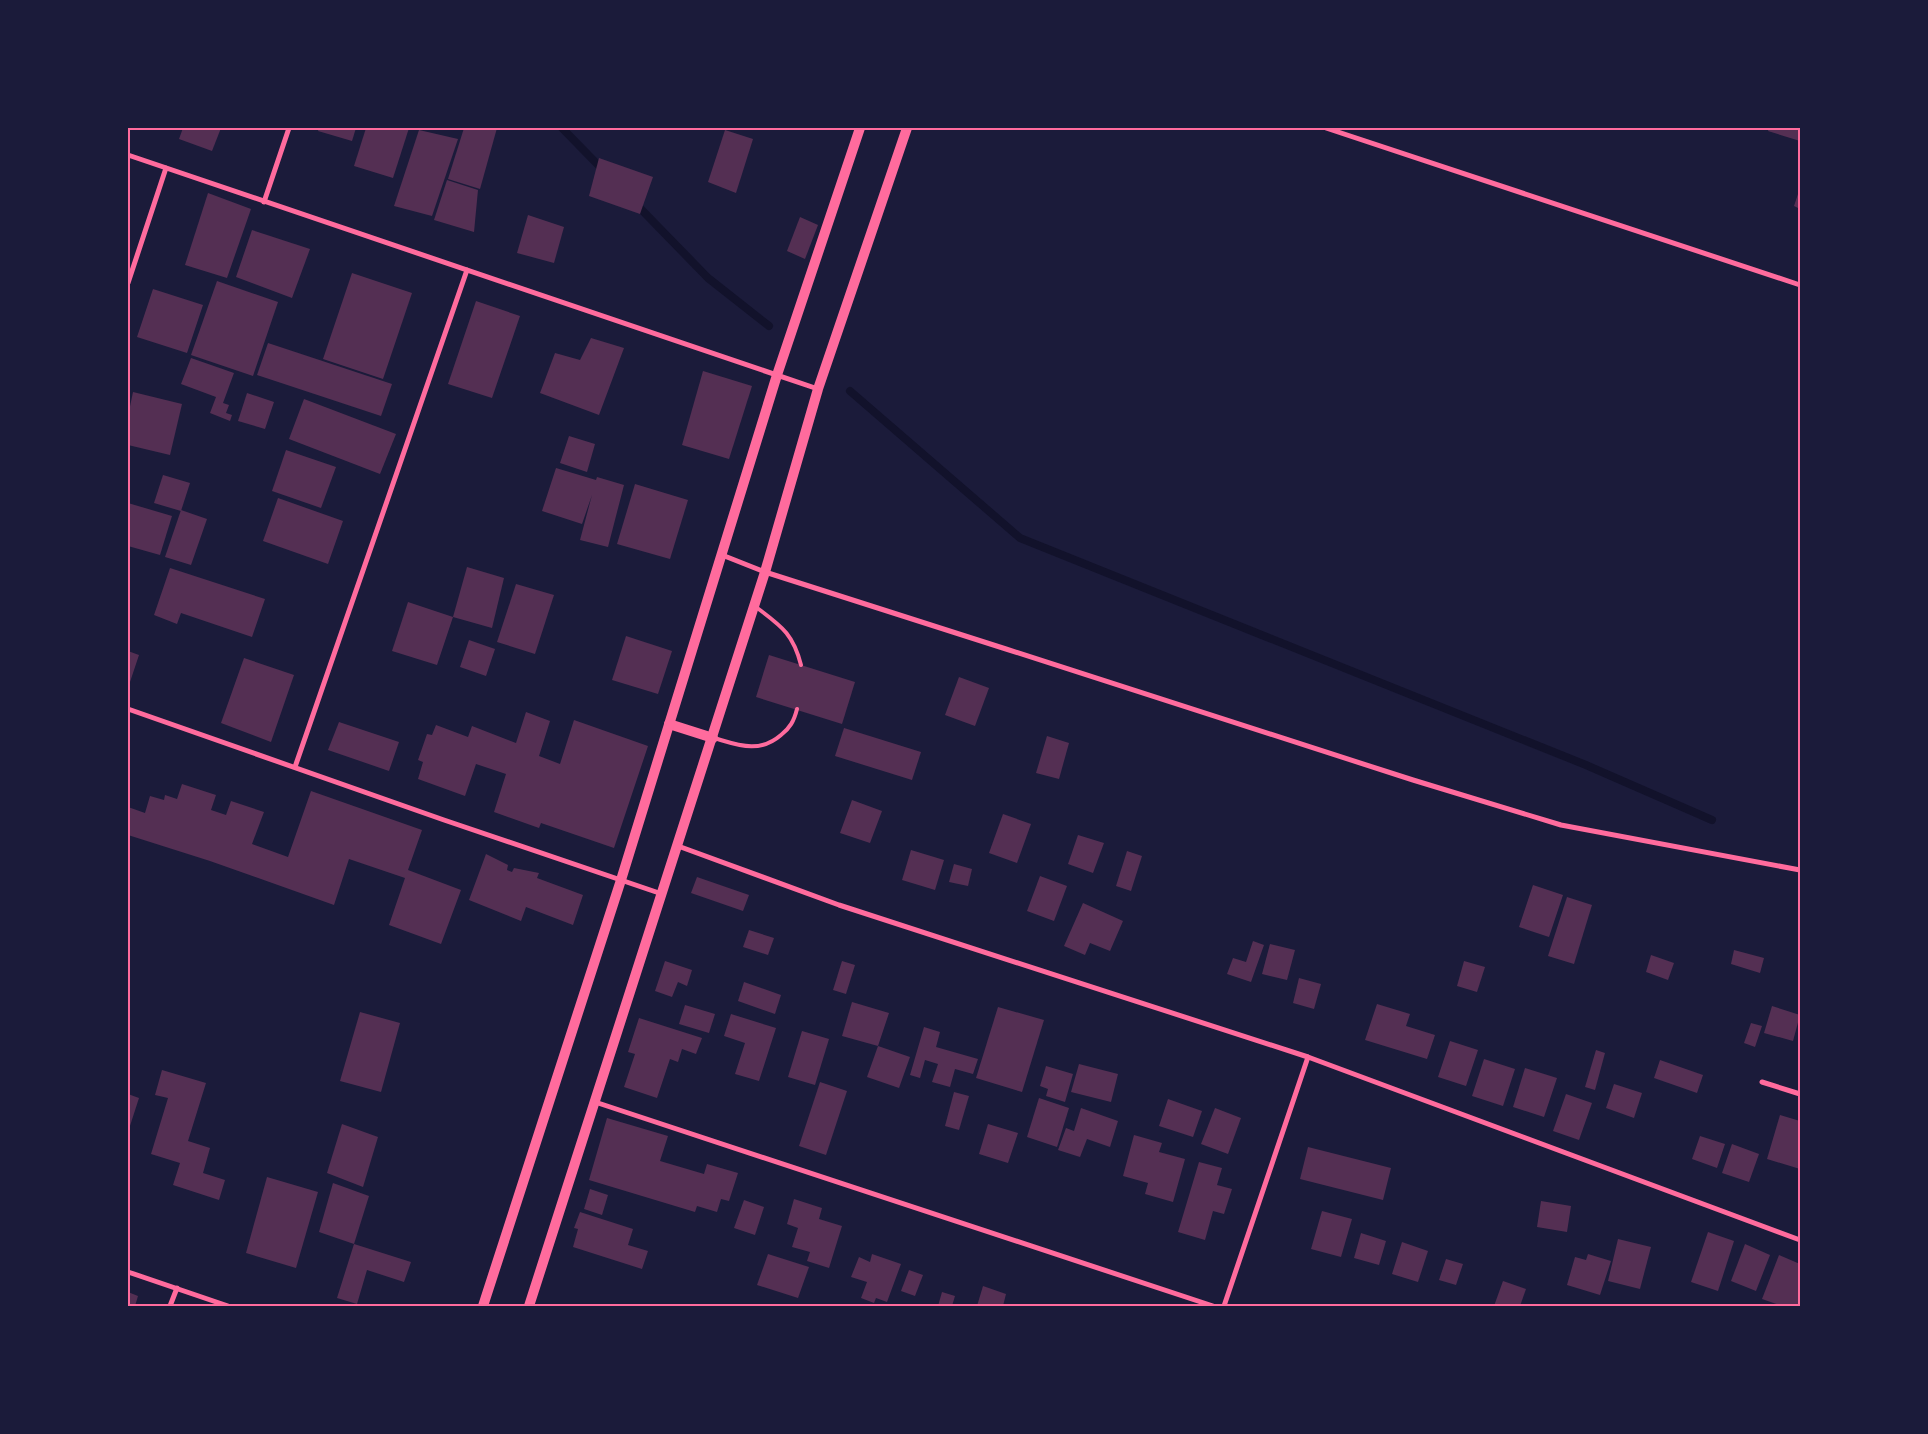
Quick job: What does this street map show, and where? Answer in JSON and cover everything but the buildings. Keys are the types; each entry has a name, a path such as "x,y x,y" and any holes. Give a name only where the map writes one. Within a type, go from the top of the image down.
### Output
{"main road":[{"path":"483,1306 621,880 777,375 860,128"},
{"path":"530,1306 765,572 818,388 907,128"},
{"path":"669,724 712,738"}],"street":[{"path":"264,202 289,128"},
{"path":"1326,128 1800,285"},
{"path":"128,155 818,388"},
{"path":"128,283 166,168"},
{"path":"295,767 467,270"},
{"path":"721,555 765,572 1413,780 1561,825 1800,870"},
{"path":"128,709 662,894"},
{"path":"678,846 839,906 1308,1057 1800,1240"},
{"path":"1224,1306 1308,1057"},
{"path":"1762,1082 1800,1094"},
{"path":"595,1102 1213,1306"},
{"path":"128,1272 228,1306"},
{"path":"170,1306 177,1288"}],"lane":[{"path":"754,605 784,628 797,649 801,665"},
{"path":"712,738 745,746 770,744 793,722 797,710"}],"waterway":[{"path":"562,128 604,171"},
{"path":"635,203 708,278 769,326"},
{"path":"850,391 1020,538 1586,765 1712,820"}]}
